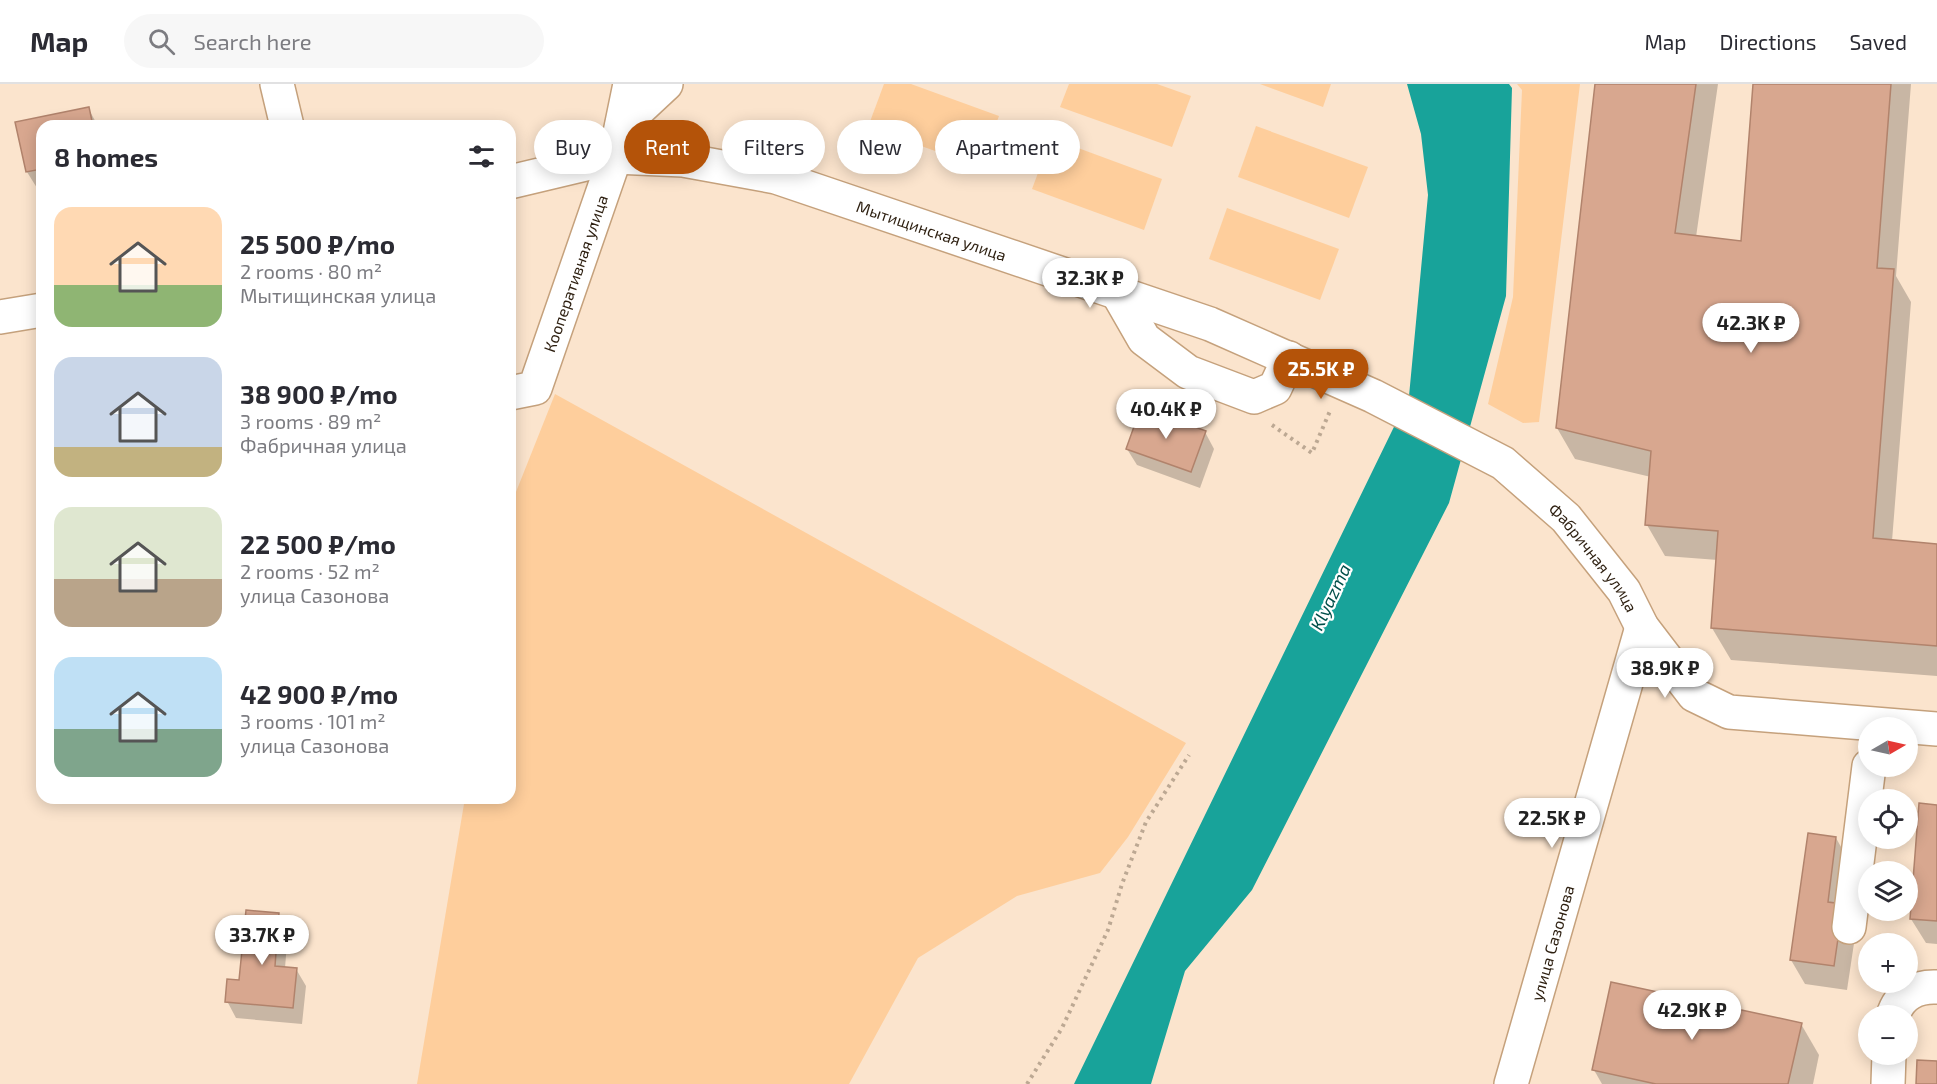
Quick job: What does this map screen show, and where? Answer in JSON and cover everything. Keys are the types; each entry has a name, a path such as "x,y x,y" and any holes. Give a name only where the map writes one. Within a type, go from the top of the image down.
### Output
{"street":[{"path":"277,84 286,120"},
{"name":"Кооперативная улица","path":"523,391 615,157 630,84"},
{"path":"622,125 666,84"},
{"name":"Мытищинская улица","path":"516,181 615,157 683,160 776,177 1210,324 1374,396"},
{"path":"1117,292 1144,339 1188,372 1254,397 1275,388 1289,358"},
{"path":"0,317 36,311"},
{"name":"Фабричная улица","path":"1374,396 1503,463 1566,518 1624,591 1642,627 1694,695 1729,712 1858,724"},
{"name":"улица Сазонова","path":"1511,1084 1642,627"},
{"name":"Фабричная улица","path":"1918,728 1937,729"},
{"path":"1849,927 1868,777"},
{"path":"1900,1005 1906,994 1917,989 1937,987"},
{"path":"1888,1084 1889,1065"}],"path":[{"path":"1312,453 1331,408"},
{"path":"1027,1084 1062,1028 1108,930 1122,884 1146,822 1189,755"}],"shaded area":[{"path":"884,84 911,84 999,116 998,120 935,120 935,151 923,147 923,120 871,120"},
{"path":"1069,84 1157,84 1191,96 1172,147 1060,107"},
{"path":"1260,84 1331,84 1323,107"},
{"path":"1517,84 1580,84 1539,422 1523,423 1488,404 1513,297 1522,90"},
{"path":"1256,126 1368,167 1349,218 1238,177"},
{"path":"1080,149 1162,179 1144,230 1032,189 1038,174 1080,174"},
{"path":"1227,208 1339,249 1320,300 1209,259"},
{"path":"555,394 1186,743 1128,837 1100,873 1017,896 918,958 849,1084 417,1084 464,804 516,804 516,492"}],"water":[{"name":"Klyazma","path":"1407,84 1509,84 1512,88 1506,296 1449,503 1252,890 1185,971 1151,1084 1074,1084 1409,396 1428,195 1421,134"}],"building":[{"path":"1595,84 1696,84 1675,233 1741,241 1753,84 1891,84 1877,268 1894,269 1873,538 1937,544 1937,646 1711,628 1718,531 1645,525 1651,451 1556,428"},
{"path":"89,107 92,120 36,120 36,170 26,172 15,122"},
{"path":"1141,407 1206,431 1191,472 1126,449"},
{"path":"1919,803 1937,805 1937,921 1918,920 1918,861 1914,861 1915,849 1918,849"},
{"path":"1808,833 1836,837 1828,902 1843,904 1834,966 1790,960"},
{"path":"246,910 279,913 275,966 297,968 293,1008 225,1002 227,979 239,980"},
{"path":"1611,982 1802,1023 1788,1084 1656,1084 1592,1070"},
{"path":"1918,1060 1937,1061 1937,1084 1916,1084"}]}
